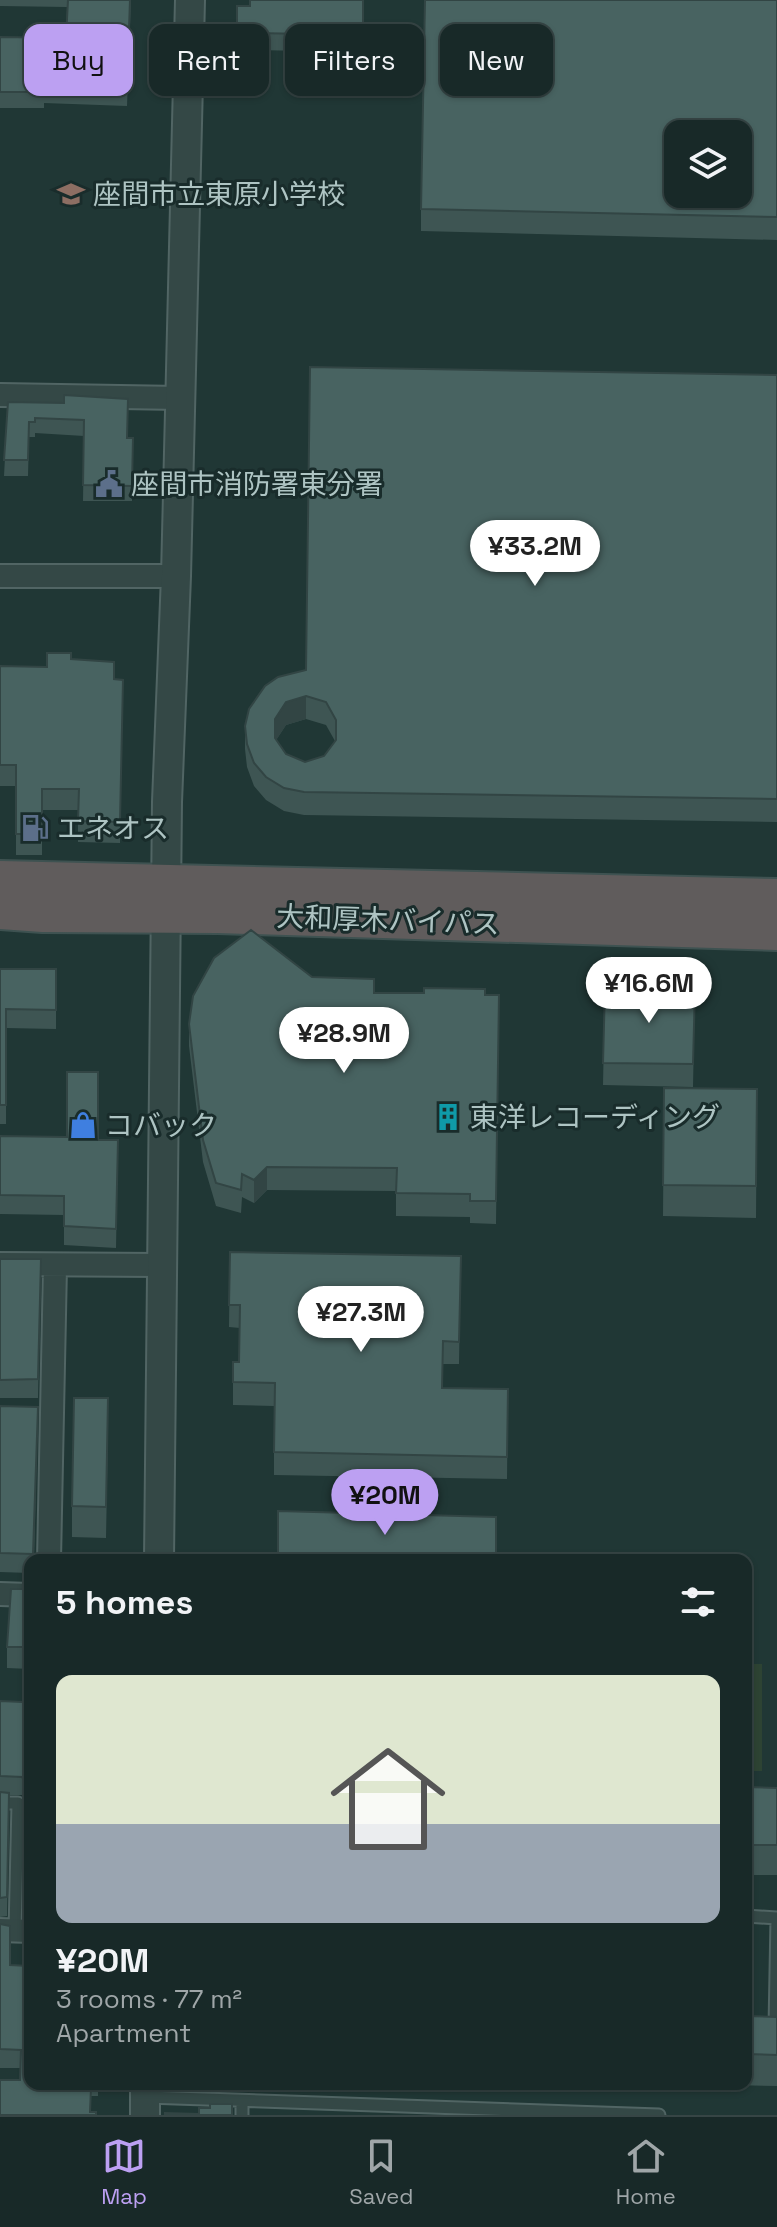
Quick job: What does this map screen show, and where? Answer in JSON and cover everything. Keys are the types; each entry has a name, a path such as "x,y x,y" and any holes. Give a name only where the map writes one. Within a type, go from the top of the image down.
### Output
{"highway":[{"name":"大和厚木バイパス","path":"0,879 166,899 777,932"},
{"name":"大和厚木バイパス","path":"0,911 43,914 166,899 777,897"}],"street":[{"path":"159,1554 166,899 190,0"},
{"path":"0,395 180,398"},
{"path":"0,576 176,576"},
{"path":"0,1264 162,1265"},
{"path":"49,1554 55,1266"},
{"path":"26,1412 52,1412"},
{"path":"0,1594 24,1595"}],"lane":[{"path":"0,1803 18,1803 15,1931"},
{"path":"752,1916 777,1918 776,2027 760,2027"},
{"path":"145,2099 659,2115"},
{"path":"242,2101 242,2115"}],"green space":[{"path":"752,1664 762,1664 762,1771 752,1771"}],"building":[{"path":"68,0 130,0 129,24 67,24"},
{"path":"250,0 363,0 363,24 285,24 285,34 269,33 269,24 237,24 237,6 250,6"},
{"path":"425,0 777,0 777,217 421,209"},
{"path":"0,37 24,37 24,92 0,92"},
{"path":"310,367 777,375 777,799 304,792 284,788 266,777 254,763 245,726 249,709 265,686 278,677 306,670","holes":["306,696 326,702 336,720 336,740 324,756 305,762 286,754 275,738 275,719 286,702"]},
{"path":"64,395 128,399 127,438 133,438 132,486 83,485 84,420 35,418 35,422 29,422 28,460 4,460 8,402 64,403"},
{"path":"47,653 71,653 71,659 114,662 114,679 123,680 120,822 78,821 79,789 42,789 42,834 16,834 16,765 0,765 0,666 47,667"},
{"path":"251,930 312,977 374,979 374,993 424,993 424,988 485,989 485,995 499,995 496,1201 470,1201 470,1194 396,1193 397,1168 267,1167 254,1180 242,1174 241,1190 216,1183 203,1140 189,1024 193,996 214,958"},
{"path":"0,969 56,969 56,1010 6,1009 6,1105 0,1105"},
{"path":"605,986 695,988 693,1064 603,1063"},
{"path":"67,1072 98,1072 98,1140 118,1140 116,1229 64,1226 64,1196 0,1195 0,1136 67,1137"},
{"path":"664,1088 757,1089 756,1186 663,1185"},
{"path":"230,1252 461,1256 459,1342 443,1341 442,1388 508,1389 507,1457 274,1452 275,1383 233,1382 233,1362 239,1362 240,1305 229,1305"},
{"path":"0,1259 41,1259 38,1379 0,1380"},
{"path":"74,1398 108,1398 106,1507 72,1506"},
{"path":"0,1406 38,1407 33,1554 0,1553"},
{"path":"278,1511 496,1517 496,1554 278,1554"},
{"path":"11,1589 24,1589 24,1647 7,1647"},
{"path":"0,1701 23,1702 24,1780 22,1777 0,1776"},
{"path":"752,1787 777,1788 777,1845 752,1845"},
{"path":"0,1792 9,1793 7,1897 0,1898"},
{"path":"0,1924 10,1926 10,1965 24,1966 24,2090 91,2090 90,2112 96,2112 96,2115 0,2115 0,2080 20,2080 21,2050 0,2049"},
{"path":"752,2016 777,2017 777,2055 752,2054"},
{"path":"210,2104 232,2104 232,2115 165,2115 199,2114 199,2108 210,2108"}],"place":[{"name":"座間市立東原小学校","path":"71,194"},
{"name":"座間市消防署東分署","path":"109,484"},
{"name":"エネオス","path":"35,828"},
{"name":"東洋レコーディング","path":"448,1117"},
{"name":"コバック","path":"83,1125"}]}
